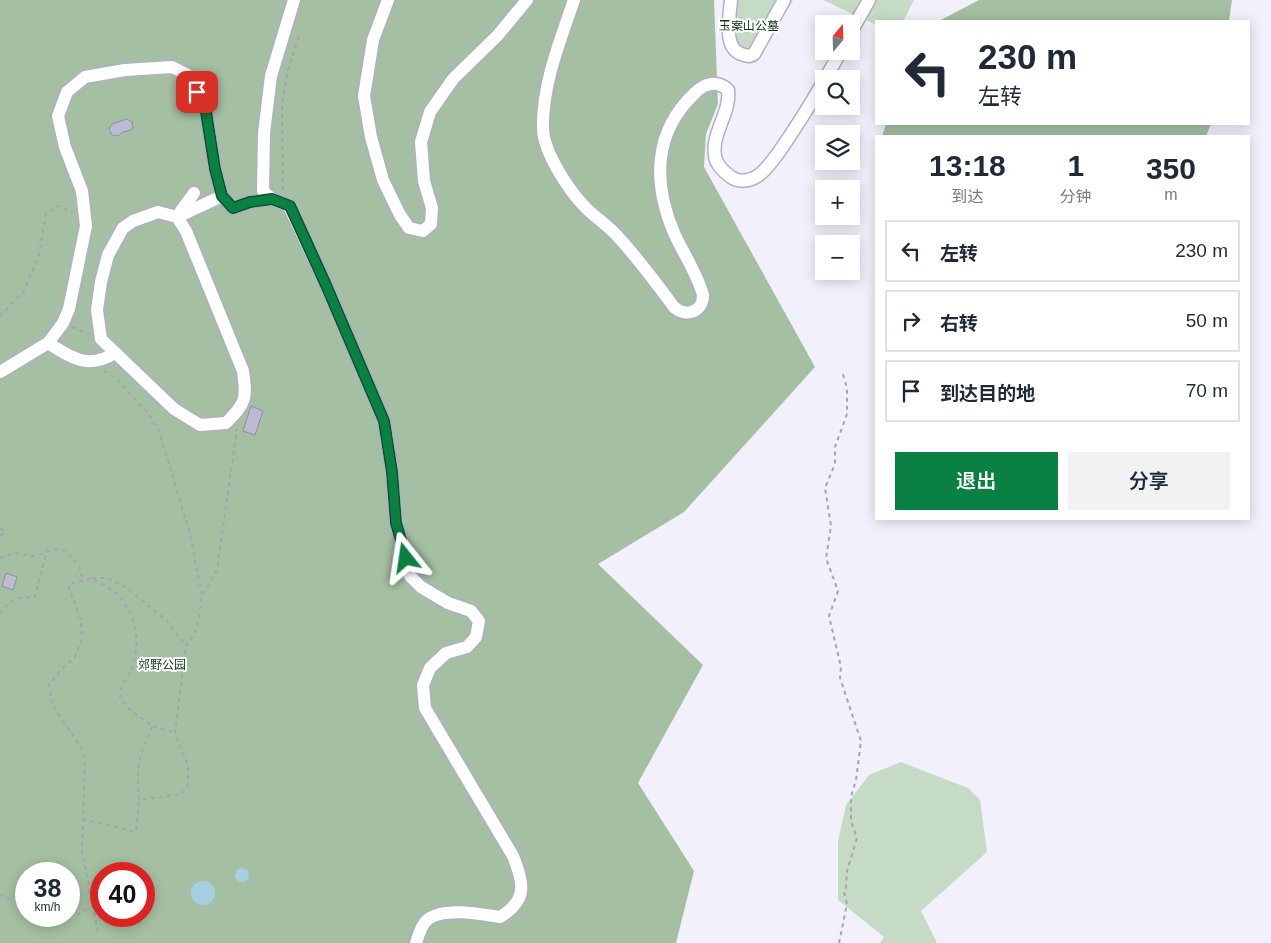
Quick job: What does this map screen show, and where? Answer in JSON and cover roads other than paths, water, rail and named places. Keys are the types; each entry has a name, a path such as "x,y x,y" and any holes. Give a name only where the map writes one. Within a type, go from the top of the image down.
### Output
{"street":[{"path":"294,0 271,76 264,133 263,191 272,199 290,206 384,421 392,472 396,523 410,576 422,588 448,603 471,611 479,621 476,637 467,648 446,653 430,668 424,685 425,708 513,856 521,877 521,894 512,909 500,917 469,912 440,914 425,921 416,943"},
{"path":"388,0 373,40 364,96 371,137 383,180 400,215 409,228 423,231 431,224 432,208 424,181 421,142 430,112 453,78 498,34 528,0"},
{"path":"574,0 553,64 544,100 543,131 548,149 558,172 584,207 619,238 674,307 682,312 696,311 702,304 703,295 674,232 662,195 660,167 663,142 671,120 697,90 712,83 722,85 728,90 729,96 728,106 718,129 715,157 722,170 735,180 748,181 759,176 769,166 815,95"},
{"path":"731,0 729,28 731,45 738,53 749,56 754,54 784,0"},
{"path":"860,17 869,0"},
{"path":"0,372 48,343 63,324 69,309 86,226 82,191 65,147 58,116 67,92 85,77 125,70 172,67 188,75 206,112 215,169 222,196 233,208 250,202 272,199"},
{"path":"177,217 194,193"},
{"path":"177,217 186,231 243,371 246,394 240,409 226,423 200,425 174,408 101,339 97,310 101,282 108,255 123,228 133,221 158,212 177,217 222,196"},
{"path":"48,343 67,355 89,362 105,359 115,353"}],"water":[{"path":"239,868 245,868 249,875 245,882 239,882 235,878 235,872"},
{"path":"203,881 212,884 215,893 212,902 203,905 194,902 191,893 194,884"}],"park label":[{"name":"玉案山公墓","path":"749,26"},
{"name":"郊野公园","path":"162,665"}]}
